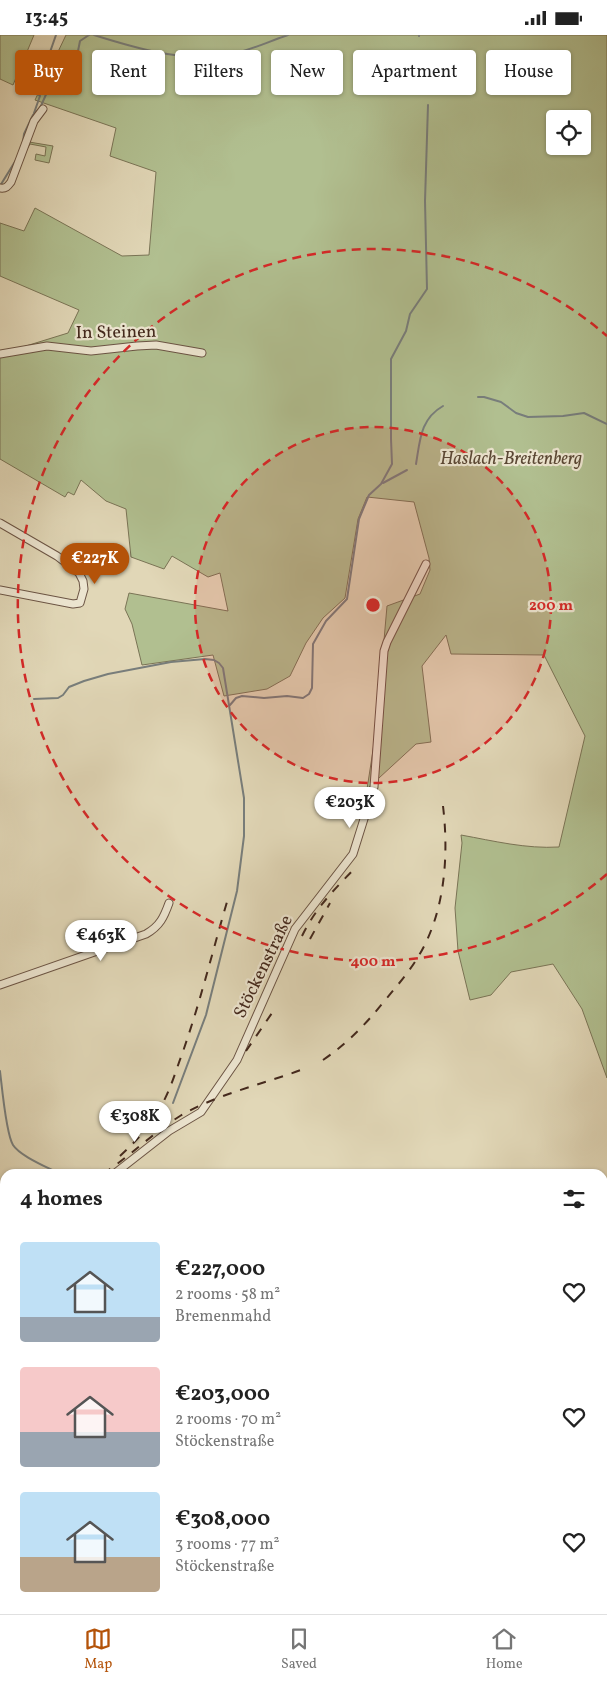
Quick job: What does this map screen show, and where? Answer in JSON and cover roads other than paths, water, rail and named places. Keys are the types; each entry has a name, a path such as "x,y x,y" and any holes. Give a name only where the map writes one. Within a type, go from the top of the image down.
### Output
{"street":[{"path":"1,189 8,187 11,182 34,121 44,109"},
{"name":"In Steinen","path":"0,354 47,346 92,351 156,345 202,353"},
{"path":"0,523 72,567 79,573 84,589 80,603 73,604 0,590"},
{"name":"Stöckenstraße","path":"120,1169 169,1131 201,1112 237,1060 295,929 353,854 374,787 384,651 426,563"},
{"path":"0,985 146,934 156,929 169,903"}],"waterway":[{"path":"34,113 40,96 36,92 56,35"},
{"path":"23,142 24,134 33,115 40,108 56,72 61,68 62,58 66,55 74,55 78,51 80,41 89,35"},
{"path":"94,35 158,52 191,57 222,56 256,47 288,35"},
{"path":"230,705 236,698 242,696 303,698 309,694 312,688 313,644 326,621 347,599 359,519 369,495 381,484 392,464 391,359 406,331 410,314 427,289 425,201 428,105"},
{"path":"0,186 16,160"},
{"path":"478,397 501,402 516,413 528,417 584,413 607,424"},
{"path":"416,464 420,439 425,424 435,411 443,406"},
{"path":"383,483 407,470"},
{"path":"34,699 58,698 69,687 84,681 108,674 171,662 214,660 223,668 244,798 244,836 237,891 206,1015 173,1103"},
{"path":"0,1071 6,1121 13,1145 28,1157 51,1169"}],"railway":[{"path":"323,1060 357,1032 371,1017 411,968 427,940 434,922 443,884 445,864 443,806"},
{"path":"302,936 320,907 357,866"},
{"path":"120,1156 148,1127 170,1088 194,1017 229,895"},
{"path":"310,939 330,903"},
{"path":"246,1051 272,1013"},
{"path":"110,1169 170,1123 195,1108 226,1095 306,1068"}],"park label":[{"name":"Haslach-Breitenberg","path":"511,459"}]}
